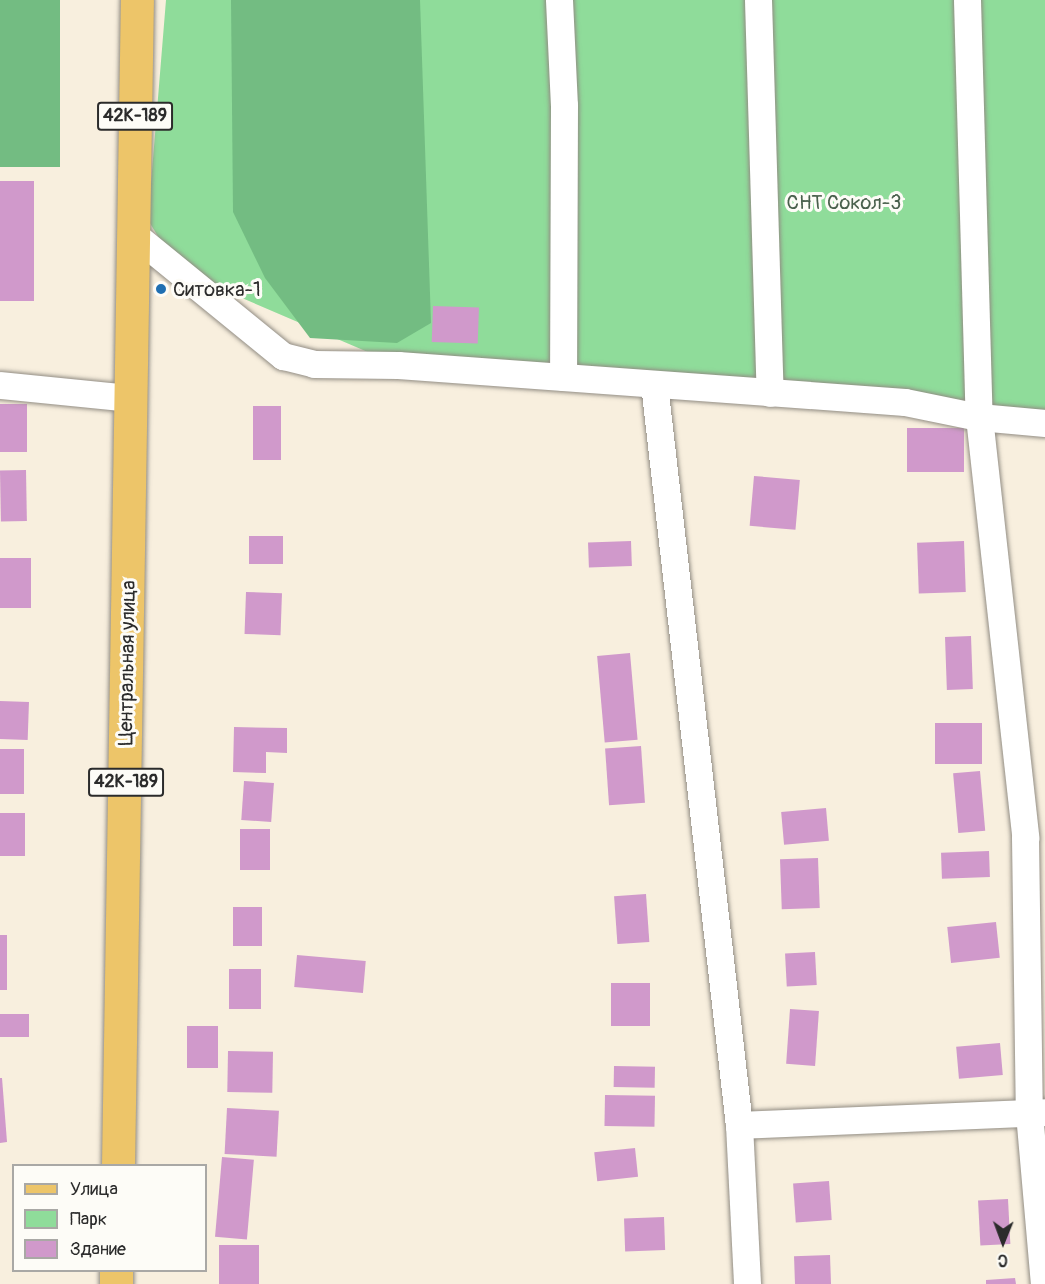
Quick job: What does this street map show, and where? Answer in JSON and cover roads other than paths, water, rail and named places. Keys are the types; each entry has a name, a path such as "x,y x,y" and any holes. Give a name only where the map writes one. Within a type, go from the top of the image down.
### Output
{"main road":[{"name":"42К-189","path":"132,233 137,0"},
{"name":"Центральная улица","path":"118,1164 132,233"}],"street":[{"path":"559,0 564,105 564,377"},
{"path":"758,0 770,393"},
{"path":"967,0 979,417 1024,837 1044,1284"},
{"path":"132,233 283,356 314,363 398,365 905,402 979,417 1045,423"},
{"path":"654,384 739,1125 747,1284"},
{"path":"0,385 130,398"},
{"path":"739,1125 1037,1112"}],"place":[{"name":"Ситовка-1","path":"161,289"}],"park label":[{"name":"СНТ Сокол-3","path":"844,202"}]}
